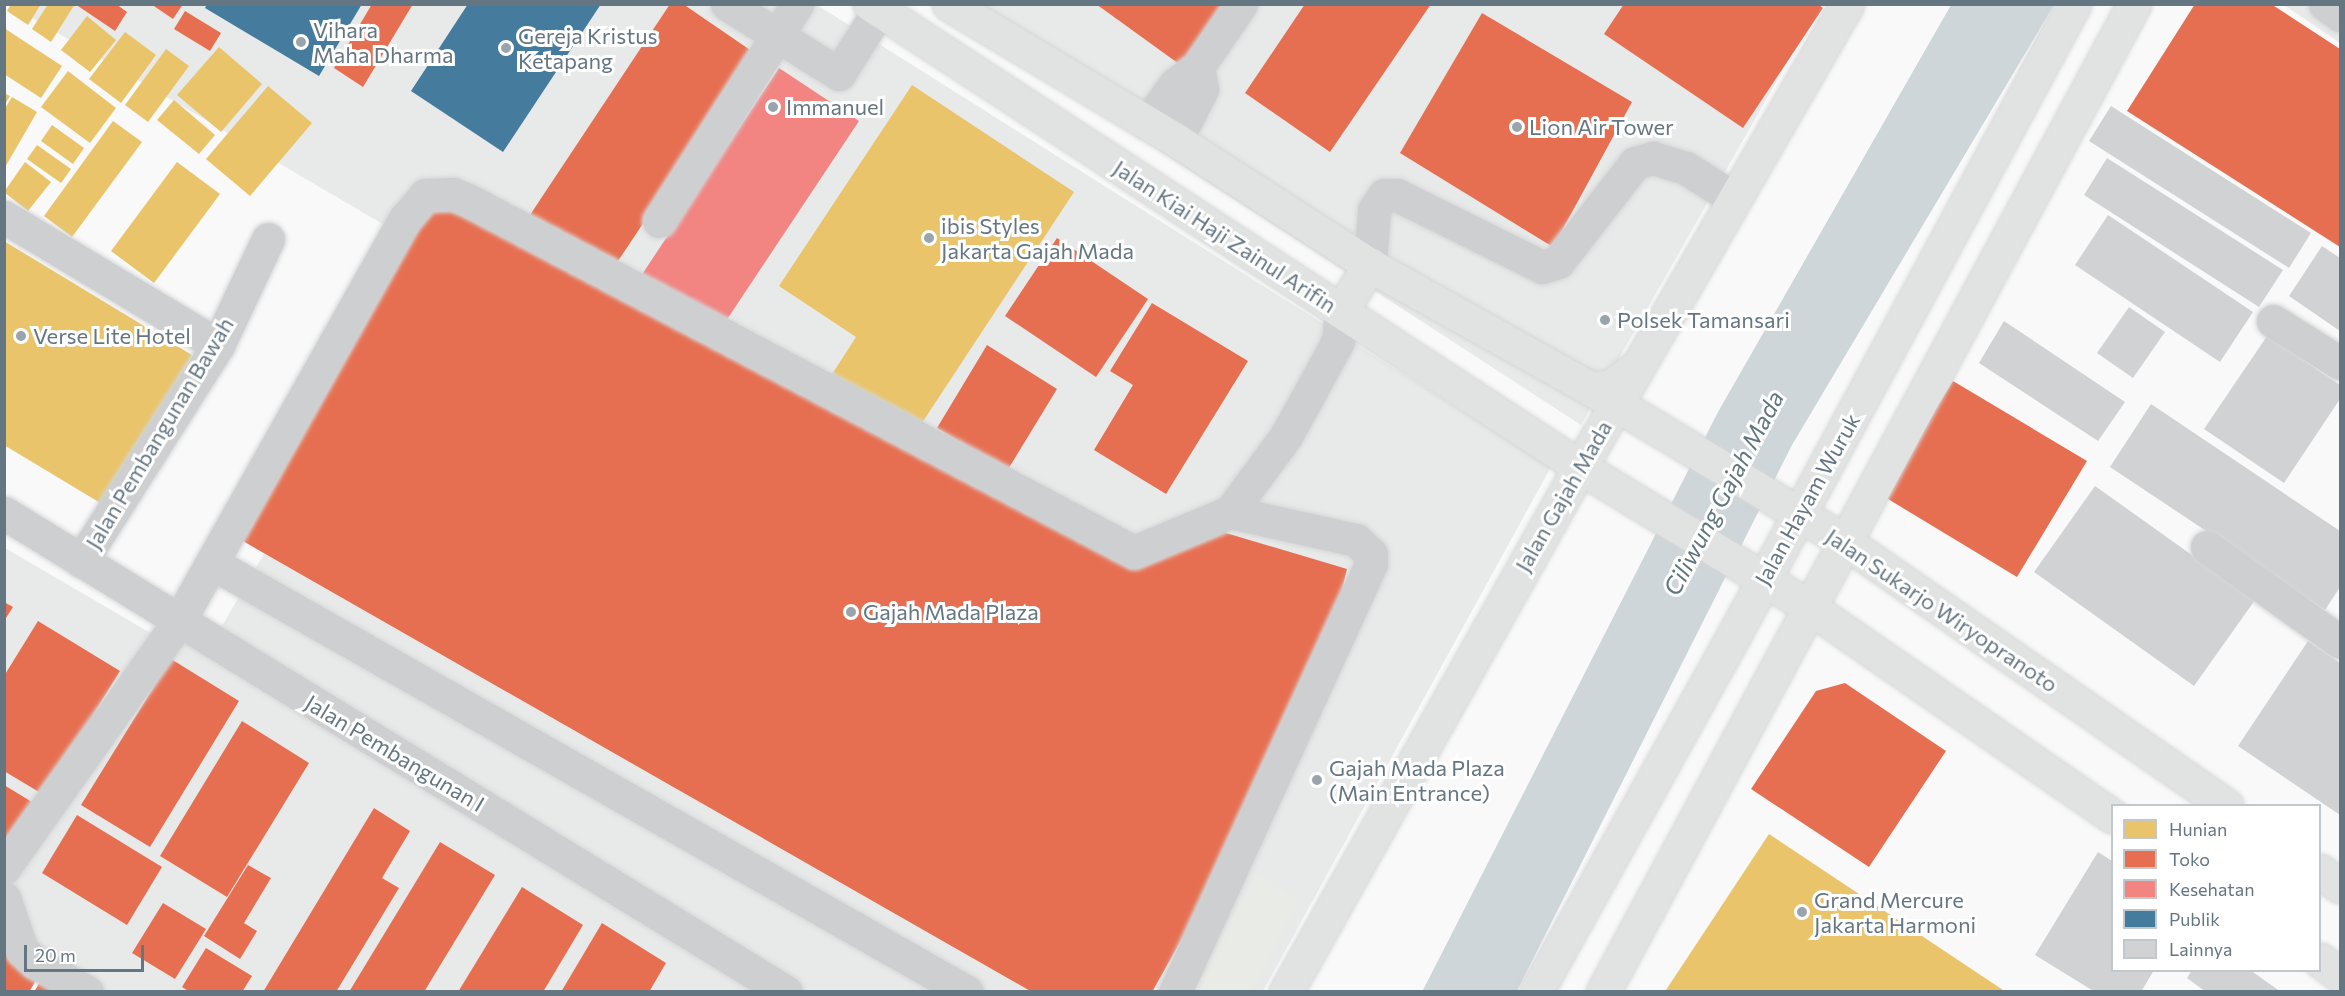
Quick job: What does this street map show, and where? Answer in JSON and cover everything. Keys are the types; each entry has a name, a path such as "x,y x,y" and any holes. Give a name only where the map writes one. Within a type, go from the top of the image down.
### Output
{"main road":[{"path":"949,4 1176,140 1370,264 1603,396"},
{"name":"Jalan Gajah Mada","path":"1286,992 1580,467 1603,396 1640,361 1847,4"},
{"name":"Jalan Hayam Wuruk","path":"1536,992 1787,506 2074,4"},
{"path":"1603,992 2134,4"},
{"name":"Jalan Kiai Haji Zainul Arifin","path":"875,7 1580,467"},
{"path":"1341,310 1370,264"},
{"name":"Jalan Sukarjo Wiryopranoto","path":"1603,396 1844,541 2223,804"},
{"path":"1580,467 1809,607 2111,815"},
{"path":"2321,872 2340,885"},
{"path":"2321,961 2340,975"}],"street":[{"path":"727,4 839,74 875,7"},
{"path":"659,221 797,4"},
{"path":"1147,123 1172,87 1198,67 1241,4"},
{"path":"2325,4 2340,15"},
{"path":"1176,140 1202,89 1198,67"},
{"path":"1370,264 1374,210 1384,195 1397,195 1542,267 1558,262 1635,163 1653,158 1686,168 1733,198"},
{"path":"4,868 179,621 405,219 425,195 453,194 468,200 1122,549 1134,552 1230,512 1286,436 1307,398 1338,341 1341,310"},
{"path":"4,217 218,345"},
{"name":"Jalan Pembangunan Bawah","path":"81,561 218,345 268,239"},
{"path":"2273,321 2340,363"},
{"path":"1175,992 1371,564 1371,554 1356,540 1230,512"},
{"name":"Jalan Pembangunan I","path":"4,513 786,992"},
{"path":"2206,547 2340,642"},
{"path":"212,563 967,992"},
{"path":"4,898 22,950 35,962 87,992"}],"shaded area":[{"path":"10,5 817,5 1551,467 1263,991 59,992 5,953 5,548 147,631 211,645 437,256"},
{"path":"935,5 1820,5 1581,425"},
{"path":"2284,5 2340,5 2340,43"},
{"path":"1257,874 1299,901 1252,991 1190,992"}],"water":[{"name":"Ciliwung Gajah Mada","path":"1951,5 2054,5 1792,445 1517,991 1422,992 1718,412"}],"building: Hunian":[{"path":"11,4 41,4 28,25 7,11"},
{"path":"48,4 75,4 51,42 32,29"},
{"path":"87,16 116,40 90,72 61,50"},
{"path":"4,28 62,66 41,98 4,74"},
{"path":"125,32 156,55 121,103 89,79"},
{"path":"219,47 262,84 221,132 177,95"},
{"path":"166,49 189,66 148,122 125,105"},
{"path":"68,71 116,108 90,143 41,107"},
{"path":"912,85 1074,192 914,435 829,379 856,337 779,286"},
{"path":"268,86 312,123 250,196 206,159"},
{"path":"4,93 10,96 4,106"},
{"path":"12,97 37,112 4,169 4,110"},
{"path":"174,100 215,135 199,154 157,120"},
{"path":"113,121 142,142 72,237 44,216"},
{"path":"52,125 84,148 73,164 41,141"},
{"path":"37,145 71,169 61,183 27,159"},
{"path":"25,162 51,182 28,211 4,192"},
{"path":"177,162 220,194 154,283 111,251"},
{"path":"4,241 192,355 102,504 4,445"},
{"name":"Grand Mercure Jakarta Harmoni","path":"1769,834 2006,992 1669,992 1666,990"}],"building: Toko":[{"path":"75,4 116,4 127,12 115,31"},
{"path":"151,4 183,4 173,19"},
{"path":"372,4 413,4 363,87 334,68"},
{"path":"670,4 683,4 756,54 610,273 528,218"},
{"path":"1096,4 1231,4 1186,69"},
{"path":"1305,4 1431,4 1330,152 1245,93"},
{"path":"1624,4 1818,4 1823,8 1743,128 1604,34"},
{"path":"2195,4 2271,4 2340,49 2340,247 2127,111"},
{"path":"185,11 221,33 210,51 174,29"},
{"name":"Lion Air Tower","path":"1482,13 1632,102 1553,247 1400,153"},
{"name":"Gajah Mada Plaza","path":"433,201 1136,562 1216,530 1347,569 1327,654 1233,849 1152,992 1032,992 241,540"},
{"path":"1057,238 1148,299 1096,377 1005,316"},
{"path":"1152,303 1248,361 1166,494 1094,450 1133,385 1110,371"},
{"path":"987,345 1057,389 1007,471 937,428"},
{"path":"1953,381 2087,461 2017,577 1883,496"},
{"path":"4,602 13,607 4,621"},
{"path":"38,621 120,671 44,795 4,771 4,676"},
{"path":"171,659 239,701 150,847 81,805"},
{"path":"1845,683 1946,751 1869,867 1751,789 1816,691"},
{"path":"242,721 309,763 227,897 160,856"},
{"path":"4,785 32,802 4,847"},
{"path":"374,808 410,831 382,878 399,888 336,992 263,992"},
{"path":"77,815 162,867 127,925 42,873"},
{"path":"440,842 495,875 424,992 349,992"},
{"path":"248,865 271,878 244,923 257,931 240,959 204,936"},
{"path":"522,887 583,925 543,992 458,992"},
{"path":"163,903 206,929 175,979 132,953"},
{"path":"602,923 666,963 649,992 561,992"},
{"path":"5,946 42,970 29,992 5,992"},
{"path":"206,948 252,976 242,992 190,992 182,987"},
{"path":"47,970 81,992 34,992"}],"building: Kesehatan":[{"path":"779,68 859,121 718,333 639,279"}],"building: Publik":[{"name":"Vihara Maha Dharma","path":"207,4 362,4 319,76 205,8"},
{"name":"Gereja Kristus Ketapang","path":"468,4 601,4 503,152 411,91"}],"building: Lainnya":[{"path":"2111,106 2311,233 2289,268 2089,141"},
{"path":"2107,158 2283,270 2259,307 2084,195"},
{"path":"2108,215 2253,312 2220,362 2075,265"},
{"path":"2322,246 2340,258 2340,331 2289,296"},
{"path":"2129,307 2165,332 2133,378 2097,353"},
{"path":"2004,321 2125,402 2098,441 1979,363"},
{"path":"2267,336 2340,385 2340,399 2284,483 2204,429"},
{"path":"2151,404 2340,531 2340,587 2325,610 2110,467"},
{"path":"2095,486 2255,600 2194,686 2034,572"},
{"path":"2308,641 2340,663 2340,815 2238,746"},
{"path":"2098,852 2111,860 2111,972 2153,972 2141,992 2095,992 2035,955"},
{"path":"2191,972 2253,972 2281,992 2206,992 2187,978"}],"place":[{"name":"Vihara Maha Dharma","path":"301,42"},
{"name":"Gereja Kristus Ketapang","path":"506,48"},
{"name":"Immanuel","path":"773,107"},
{"name":"Lion Air Tower","path":"1517,127"},
{"name":"ibis Styles Jakarta Gajah Mada","path":"929,238"},
{"name":"Polsek Tamansari","path":"1605,320"},
{"name":"Verse Lite Hotel","path":"21,336"},
{"name":"Gajah Mada Plaza","path":"851,612"},
{"name":"Gajah Mada Plaza (Main Entrance)","path":"1317,780"},
{"name":"Grand Mercure Jakarta Harmoni","path":"1802,912"}]}
